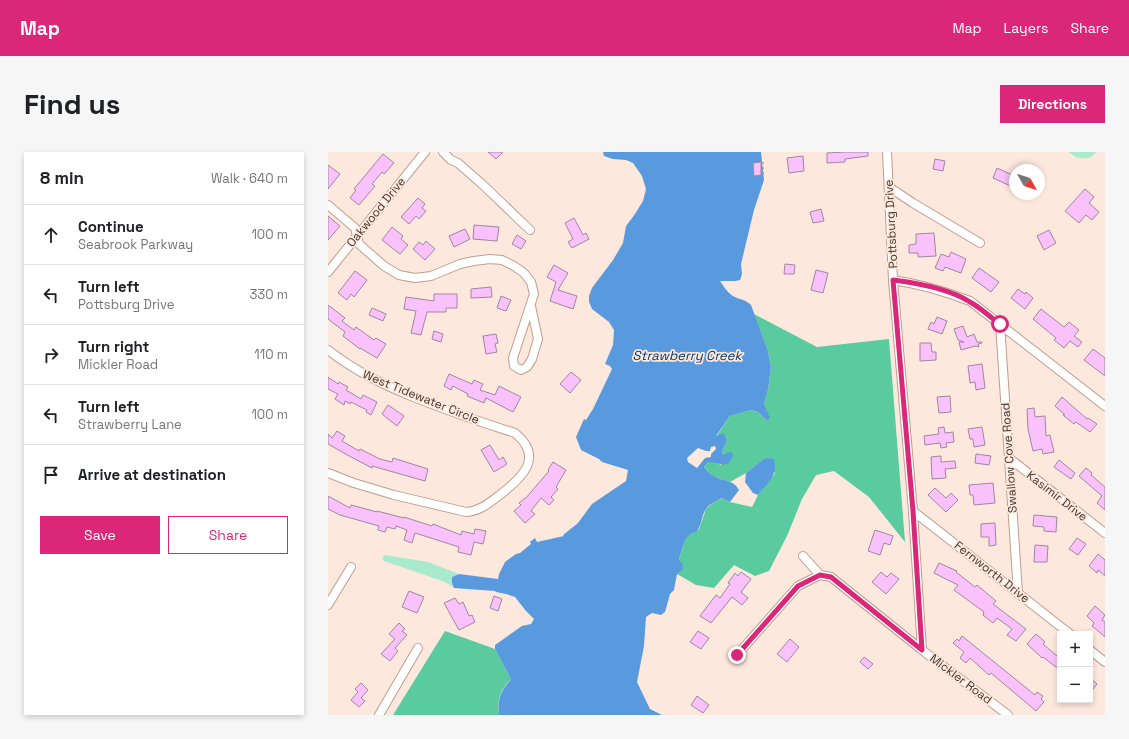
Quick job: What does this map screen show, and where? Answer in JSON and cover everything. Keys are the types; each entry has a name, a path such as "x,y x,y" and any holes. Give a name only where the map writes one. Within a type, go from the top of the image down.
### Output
{"street":[{"name":"Oakwood Drive","path":"328,272 425,152"},
{"path":"443,152 451,160 458,162 530,230"},
{"name":"Pottsburg Drive","path":"887,155 893,280 913,511 922,650"},
{"path":"889,187 912,203 980,243"},
{"path":"328,205 355,228 359,244 384,266 399,275 415,278 432,276 460,264 490,259 502,260 524,273 531,282 534,294 512,358 514,366 521,370 527,367 532,359 538,339 531,306"},
{"path":"893,280 915,283 945,291 970,301 1105,406"},
{"name":"Swallow Cove Road","path":"1000,324 1018,592"},
{"name":"West Tidewater Circle","path":"328,350 361,373 386,385 452,413 515,433 524,440 530,456 524,473 511,486 484,507 474,512 466,512 394,495 354,484 328,473"},
{"name":"Kasimir Drive","path":"1009,458 1105,533"},
{"name":"Fernworth Drive","path":"913,511 1066,631"},
{"name":"Mickler Road","path":"803,556 820,575 831,577 922,650 1008,715"},
{"path":"328,605 351,567"},
{"path":"737,655 798,586 820,575"},
{"path":"378,715 418,648"},
{"path":"1093,652 1105,662"}],"path":[{"path":"763,162 763,177"}],"green space":[{"path":"1069,152 1096,152 1090,157 1079,158"},
{"path":"754,314 817,347 889,339 905,542 869,497 834,471 816,475 802,499 787,536 769,571 755,576 734,565 714,588 696,585 677,574 682,571 679,560 684,543 688,536 699,529 706,509 714,502 723,498 730,502 752,507 758,495 775,473 762,460 746,473 730,482 713,476 704,467 708,462 714,462 721,465 723,455 722,451 727,441 724,434 716,437 730,416 751,410 758,412 766,420 764,404 768,390 771,368 768,351"},
{"path":"385,555 428,562 459,574 452,577 454,588 445,582 384,561 382,558"},
{"path":"445,631 495,649 511,679 504,687 500,695 498,704 499,715 393,715"}],"water":[{"name":"Strawberry Creek","path":"603,152 761,152 764,180 754,210 741,264 742,274 740,280 720,281 731,294 751,305 768,351 771,368 768,390 764,404 770,418 766,420 758,412 751,410 730,416 716,436 724,433 727,441 722,451 723,455 730,452 733,454 729,462 726,464 708,462 704,467 717,478 734,484 739,490 730,502 722,498 706,509 698,530 692,533 684,543 679,560 683,565 682,571 677,574 674,590 670,594 665,612 661,615 652,613 646,617 644,646 637,682 650,709 662,715 499,715 500,695 511,679 495,649 495,645 522,626 531,624 534,619 515,597 495,591 454,588 452,577 459,574 498,579 505,562 516,554 520,553 531,544 530,542 535,538 537,542 564,536 563,535 578,523 592,504 626,481 628,470 602,462 581,450 576,437 584,419 586,420 593,409 612,369 610,366 605,364 613,345 614,330 609,322 592,309 589,302 589,296 592,288 613,260 623,243 626,226 643,201 646,189 642,176 633,163 626,160 613,159 604,156","holes":["715,446 716,449 711,454 711,457 705,458 697,468 688,462 687,458 698,448 710,451 711,447"]},
{"path":"768,458 774,459 775,470 758,495 753,493 745,482 746,473 762,460"}],"building":[{"path":"488,152 503,152 496,159"},
{"path":"868,152 868,156 845,159 845,162 827,163 827,153"},
{"path":"383,154 394,163 384,174 382,172 372,184 375,186 359,205 350,198 356,190 354,189"},
{"path":"803,156 804,171 789,173 787,158"},
{"path":"935,159 945,161 943,171 933,169"},
{"path":"761,162 761,175 754,176 753,163"},
{"path":"328,165 340,174 328,189"},
{"path":"997,168 1009,173 1009,185 993,178"},
{"path":"1085,189 1094,197 1089,203 1099,212 1092,220 1086,215 1079,223 1065,211"},
{"path":"418,198 425,204 422,208 426,211 419,219 416,216 409,224 401,217"},
{"path":"821,209 824,221 813,223 810,212"},
{"path":"328,216 340,226 328,240"},
{"path":"574,218 583,235 586,233 589,239 572,248 568,242 573,239 565,223"},
{"path":"474,225 499,227 497,241 473,239"},
{"path":"392,227 403,236 401,239 408,245 400,254 382,240"},
{"path":"465,229 470,239 454,247 449,236"},
{"path":"1049,230 1056,243 1044,250 1037,236"},
{"path":"934,233 936,256 918,257 918,253 909,253 909,245 916,244 916,234"},
{"path":"517,235 526,241 521,249 512,244"},
{"path":"426,241 435,249 425,260 413,249 419,242 423,245"},
{"path":"951,252 966,259 961,273 945,267 943,271 935,268 941,254 949,257"},
{"path":"785,264 795,265 794,274 784,274"},
{"path":"554,265 568,273 558,290 577,296 573,309 550,301 556,282 547,277"},
{"path":"979,268 999,282 991,292 972,278"},
{"path":"816,270 828,273 823,293 811,290"},
{"path":"355,271 367,280 354,297 351,294 347,300 338,293"},
{"path":"491,287 492,297 471,298 471,289"},
{"path":"1018,289 1025,294 1026,292 1033,298 1025,309 1011,298"},
{"path":"434,294 457,294 457,308 446,308 446,312 427,312 421,335 411,333 416,311 404,309 406,297 434,301"},
{"path":"501,296 511,300 506,311 497,308"},
{"path":"328,305 345,318 342,321 354,330 356,327 374,340 376,338 386,344 377,358 360,349 343,336 345,332 328,319"},
{"path":"372,308 386,314 383,321 369,315"},
{"path":"1041,309 1064,327 1069,322 1079,330 1074,336 1082,342 1078,347 1070,341 1064,348 1054,340 1056,338 1033,319"},
{"path":"937,317 947,321 942,334 928,329 931,322 934,324"},
{"path":"963,326 967,337 974,334 977,342 982,342 978,344 979,347 975,346 961,350 959,342 964,342 958,340 954,329"},
{"path":"434,331 443,334 441,342 432,339"},
{"path":"496,334 498,343 495,344 497,352 486,354 483,336"},
{"path":"920,343 931,343 932,352 936,352 936,360 920,361"},
{"path":"1093,349 1105,358 1105,376 1084,360"},
{"path":"982,364 985,388 976,390 975,382 970,383 968,366"},
{"path":"571,372 581,380 570,393 560,384"},
{"path":"449,374 472,384 474,380 483,384 480,390 495,395 499,386 521,397 513,412 486,398 484,403 467,396 468,394 453,386 451,390 444,386"},
{"path":"328,377 338,384 339,382 348,387 346,390 361,399 363,395 377,402 371,415 366,412 367,410 351,402 350,404 345,401 344,405 335,399 338,394 328,389"},
{"path":"950,396 951,412 939,413 937,397"},
{"path":"1062,397 1087,419 1088,418 1097,424 1090,432 1076,422 1074,424 1055,406"},
{"path":"388,405 404,416 397,426 382,414"},
{"path":"1034,408 1035,417 1045,416 1046,436 1050,435 1054,452 1043,454 1042,449 1033,451 1028,429 1027,409"},
{"path":"944,427 945,433 953,432 954,442 946,443 947,447 941,448 940,443 925,445 924,436 939,434 938,428"},
{"path":"982,427 985,445 974,447 973,439 970,439 968,429"},
{"path":"337,431 345,436 342,441 359,451 360,449 380,459 392,462 393,458 428,469 425,481 372,466 372,468 328,444 328,434 332,438"},
{"path":"490,445 499,460 503,457 507,464 494,472 481,450"},
{"path":"976,454 991,456 989,465 975,463"},
{"path":"941,456 941,462 955,461 956,468 945,469 946,478 932,479 931,457"},
{"path":"1059,460 1075,473 1071,479 1054,467"},
{"path":"553,462 566,470 556,487 558,489 551,497 554,500 549,505 541,498 531,511 535,514 525,523 514,511 521,505 519,503 525,499 549,471 548,470"},
{"path":"1086,468 1092,473 1091,475 1105,487 1105,510 1097,503 1102,496 1079,476"},
{"path":"993,483 995,503 974,505 973,495 970,495 969,485"},
{"path":"935,488 946,498 951,493 958,500 946,512 928,495"},
{"path":"328,496 350,508 351,505 404,517 432,526 433,524 461,535 462,531 474,534 475,529 486,531 483,544 474,542 471,555 458,552 459,547 415,533 412,543 404,540 407,530 396,526 395,529 387,527 385,532 378,530 379,526 340,515 328,509"},
{"path":"1034,515 1057,517 1056,532 1044,531 1044,527 1033,526"},
{"path":"995,523 996,545 989,546 989,537 981,537 981,524"},
{"path":"875,530 893,536 890,545 884,543 880,555 868,551"},
{"path":"1077,538 1086,544 1078,555 1069,549"},
{"path":"1035,545 1048,546 1047,562 1034,562"},
{"path":"1098,554 1105,560 1105,576 1098,570 1097,573 1089,566"},
{"path":"939,563 957,571 956,572 975,587 977,585 996,601 993,604 1026,629 1016,641 1007,635 1012,629 997,618 993,623 983,615 984,612 954,590 958,585 934,573"},
{"path":"741,572 751,579 741,592 748,598 742,605 732,597 711,623 700,616 716,595 720,598 730,584 728,583 735,573 738,576"},
{"path":"881,572 887,577 891,573 899,579 886,594 872,582"},
{"path":"409,591 424,597 417,613 402,607"},
{"path":"494,596 502,599 498,611 490,608"},
{"path":"455,598 459,604 463,602 469,616 472,615 475,622 459,630 444,603"},
{"path":"1095,606 1105,615 1102,620 1105,622 1105,637 1092,626 1094,623 1087,616"},
{"path":"399,623 405,629 402,631 407,635 395,648 398,651 390,661 381,654 395,639 389,634"},
{"path":"698,631 709,638 701,649 690,642"},
{"path":"1036,634 1045,642 1043,644 1057,656 1057,668 1043,657 1042,658 1027,644"},
{"path":"962,636 1035,695 1037,692 1043,696 1041,699 1044,702 1036,711 991,673 989,675 970,658 966,663 960,658 964,652 953,643 957,639 959,641"},
{"path":"790,639 799,647 787,662 777,654"},
{"path":"864,657 873,664 868,669 860,662"},
{"path":"1093,681 1097,684 1093,689"},
{"path":"361,683 368,690 361,698 365,701 359,707 351,700 358,692 355,689"},
{"path":"697,696 709,705 703,713 691,705"}],"route":[{"path":"737,655 798,586 820,575 831,577 922,650 913,511 893,280 915,283 945,291 970,301 1000,324"}]}
